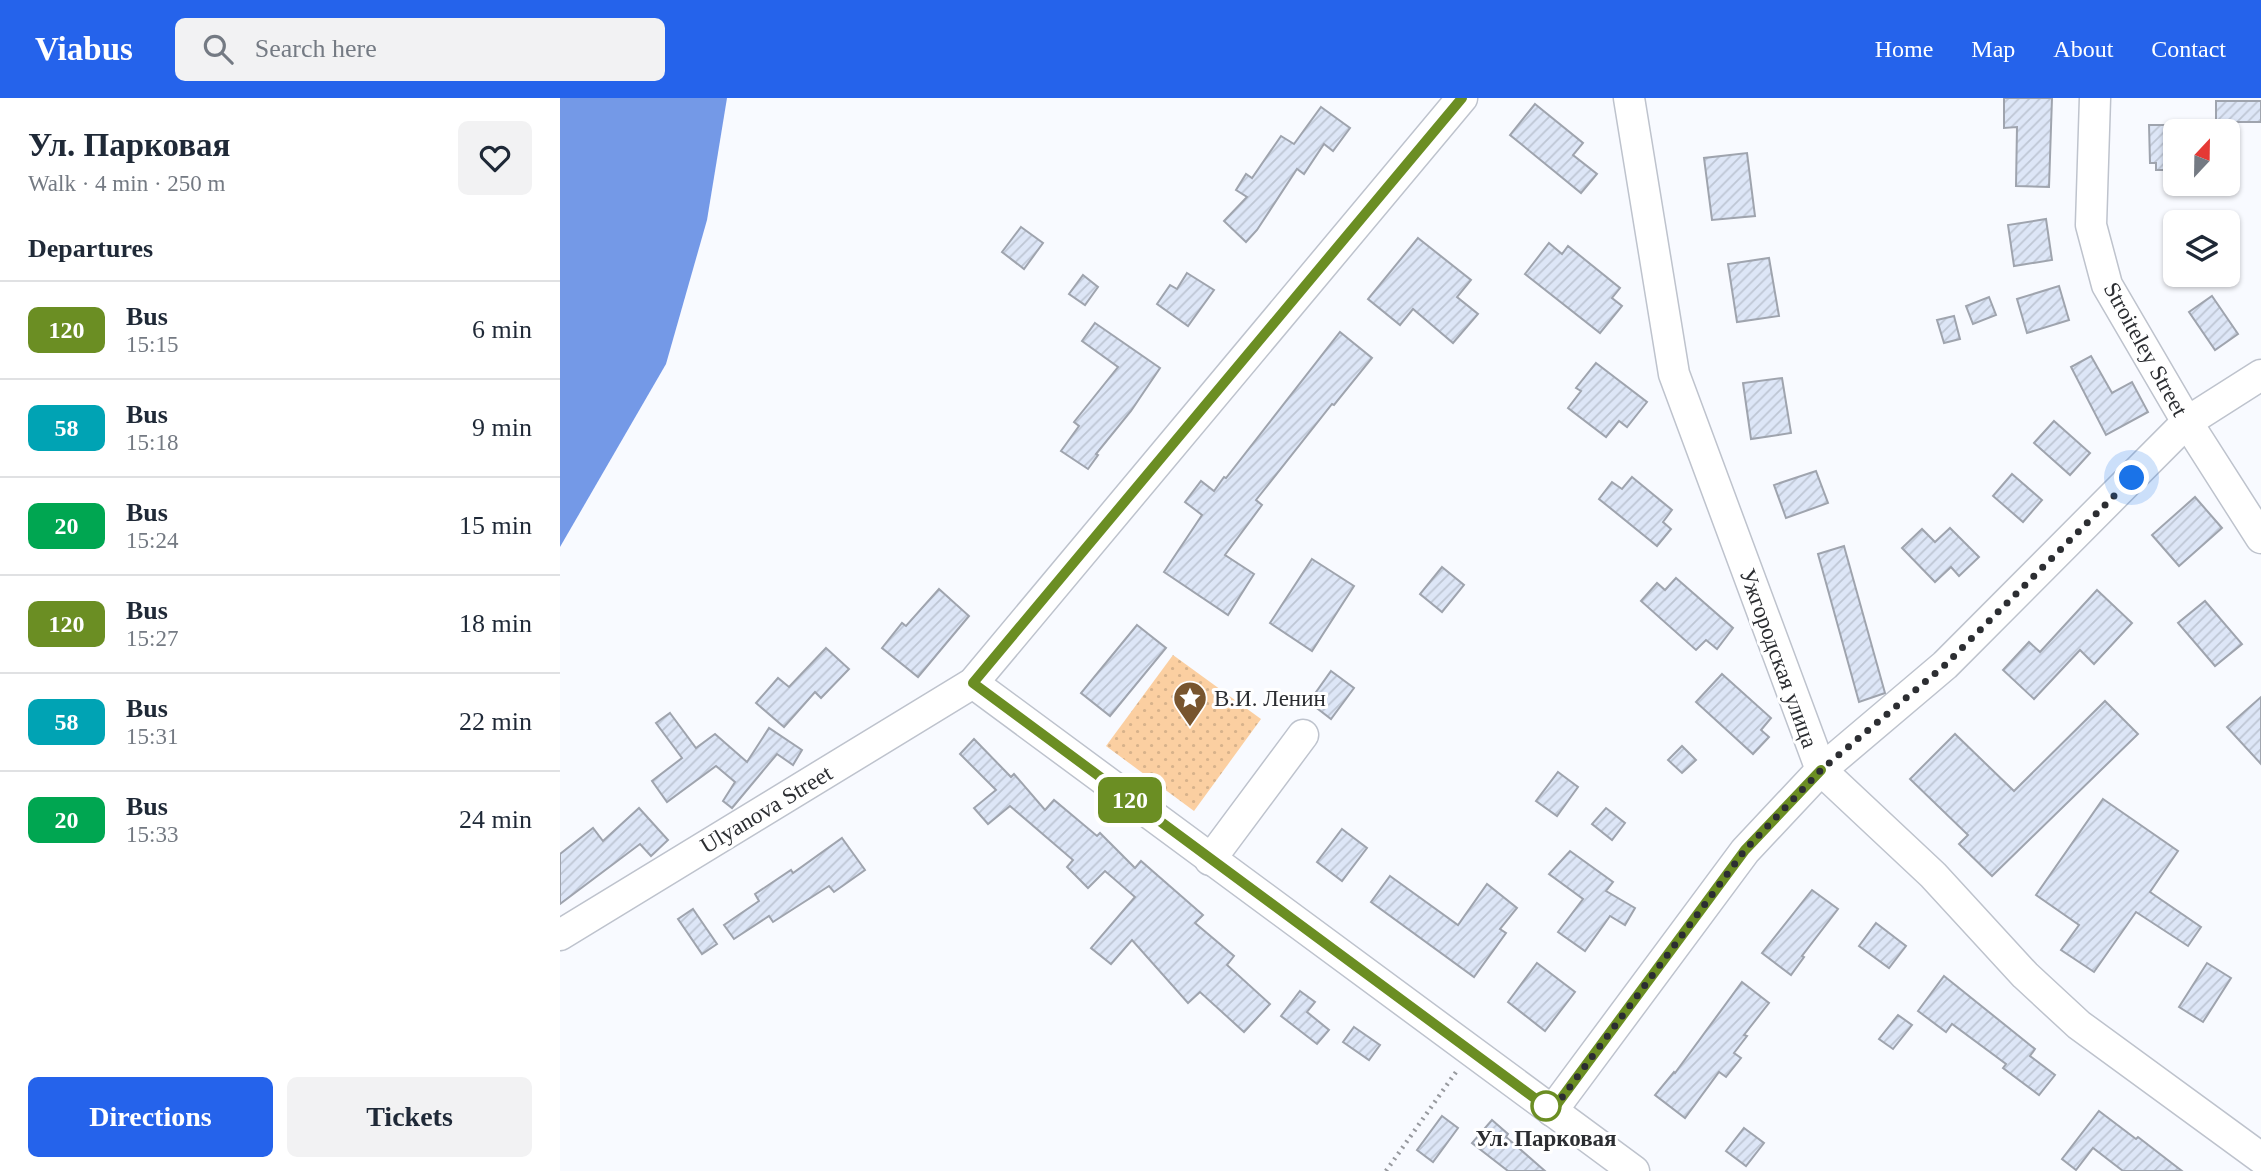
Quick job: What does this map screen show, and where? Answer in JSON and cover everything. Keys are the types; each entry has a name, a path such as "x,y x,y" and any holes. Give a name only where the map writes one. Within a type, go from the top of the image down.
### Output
{"street":[{"name":"Ulyanova Street","path":"560,935 973,683 1462,98"},
{"name":"Ужгородская улица","path":"1629,98 1674,374 1821,770 1933,875 2025,975 2079,1026 2261,1158"},
{"name":"Stroiteley Street","path":"2095,98 2091,225 2107,285 2187,422 2261,538"},
{"path":"1552,1111 1745,850 1821,770 1945,665 2187,422 2261,375"},
{"path":"973,683 1634,1171"},
{"path":"1210,860 1303,735"}],"path":[{"path":"1386,1171 1470,1052"}],"shaded area":[{"path":"1173,655 1261,719 1194,811 1106,746"}],"water":[{"path":"560,98 727,98 707,220 666,364 560,547"}],"building":[{"path":"2004,98 2052,98 2049,187 2016,186 2017,127 2004,128"},
{"path":"2216,101 2261,101 2261,122 2216,119"},
{"path":"1535,104 1583,143 1573,155 1597,174 1581,193 1510,135"},
{"path":"1321,107 1350,128 1333,151 1324,144 1304,174 1297,169 1257,230 1246,242 1224,221 1247,197 1236,190 1246,174 1252,178 1281,136 1294,144"},
{"path":"2149,125 2163,125 2163,170 2156,170 2156,163 2150,163"},
{"path":"1747,153 1755,216 1712,220 1704,158"},
{"path":"2046,219 2052,260 2014,266 2008,225"},
{"path":"1021,227 1043,243 1024,269 1002,252"},
{"path":"1418,238 1471,280 1457,297 1478,314 1453,343 1413,309 1400,325 1368,299"},
{"path":"1549,243 1562,254 1568,246 1620,288 1612,298 1622,306 1600,333 1525,274"},
{"path":"1769,258 1779,316 1737,322 1728,264"},
{"path":"1187,273 1214,290 1188,326 1157,304 1170,285 1177,289"},
{"path":"1083,275 1098,287 1085,305 1069,294"},
{"path":"2059,286 2069,320 2027,333 2017,299"},
{"path":"2212,296 2238,334 2215,350 2189,312"},
{"path":"1989,297 1996,315 1973,324 1966,306"},
{"path":"1954,316 1960,339 1944,343 1937,320"},
{"path":"1095,323 1160,368 1131,411 1096,454 1098,455 1088,469 1061,451 1079,426 1074,422 1118,367 1082,341"},
{"path":"1340,332 1372,358 1256,500 1262,505 1225,555 1254,574 1228,615 1164,572 1202,515 1185,502 1201,481 1214,491 1224,477 1226,478"},
{"path":"2091,356 2112,393 2132,382 2148,412 2106,435 2071,367"},
{"path":"1596,363 1647,402 1627,427 1619,421 1606,437 1568,408 1581,391 1576,388"},
{"path":"1782,378 1791,433 1751,439 1743,383"},
{"path":"2054,421 2090,453 2070,475 2034,443"},
{"path":"1816,471 1828,503 1786,518 1774,485"},
{"path":"2012,474 2042,500 2023,522 1993,496"},
{"path":"1632,477 1672,510 1663,522 1671,529 1657,546 1599,499 1612,482 1622,489"},
{"path":"2195,497 2222,528 2179,566 2152,535"},
{"path":"1950,528 1979,557 1959,576 1951,567 1935,582 1902,548 1922,529 1935,542"},
{"path":"1844,546 1885,693 1859,702 1818,554"},
{"path":"1312,559 1354,586 1312,651 1270,623"},
{"path":"1442,567 1464,585 1442,612 1420,594"},
{"path":"1676,578 1733,628 1717,649 1706,640 1696,650 1641,601 1657,583 1665,590"},
{"path":"939,589 969,616 918,677 882,648 902,623 906,626"},
{"path":"2097,590 2132,623 2094,664 2080,650 2034,699 2003,670 2029,642 2040,652"},
{"path":"2205,601 2242,644 2215,666 2178,623"},
{"path":"1137,625 1166,648 1110,716 1081,693"},
{"path":"826,648 849,669 821,698 815,692 784,727 756,703 778,678 789,687"},
{"path":"1331,671 1354,688 1331,719 1309,702"},
{"path":"1722,674 1771,718 1761,730 1769,737 1753,754 1696,702"},
{"path":"2261,697 2261,764 2227,727"},
{"path":"2105,701 2138,734 1992,876 1959,844 1968,835 1910,779 1955,734 2014,791"},
{"path":"670,713 696,748 715,734 747,762 769,728 802,750 793,765 777,754 732,808 723,801 735,782 716,766 667,802 652,781 682,758 656,723"},
{"path":"974,739 1011,777 1014,774 1045,810 1054,800 1097,836 1100,833 1135,868 1141,861 1203,915 1195,923 1234,956 1227,965 1270,1004 1244,1032 1200,992 1188,1003 1132,940 1111,964 1091,948 1135,897 1105,871 1088,888 1067,867 1073,860 1010,806 988,824 974,808 996,790 960,754"},
{"path":"1682,746 1696,760 1682,773 1668,760"},
{"path":"1558,772 1578,787 1557,816 1536,801"},
{"path":"2103,799 2178,851 2150,892 2201,927 2188,946 2136,912 2094,972 2061,950 2079,925 2036,895"},
{"path":"639,808 668,840 651,856 640,844 560,904 560,854 593,828 603,841"},
{"path":"1606,808 1625,823 1612,840 1592,824"},
{"path":"1342,829 1367,848 1342,881 1317,862"},
{"path":"842,838 865,870 834,892 829,886 773,922 769,916 734,939 724,925 759,901 755,894 791,870 793,873"},
{"path":"1570,851 1613,882 1606,891 1635,908 1625,925 1610,916 1585,951 1558,932 1583,899 1549,874"},
{"path":"1390,876 1458,925 1487,884 1517,908 1500,929 1506,933 1474,977 1371,902"},
{"path":"1812,890 1838,909 1791,975 1762,953"},
{"path":"693,909 717,944 702,954 678,919"},
{"path":"1876,923 1906,946 1889,968 1859,946"},
{"path":"1537,963 1575,992 1545,1031 1508,1002"},
{"path":"2207,963 2231,978 2203,1022 2179,1007"},
{"path":"1944,976 2035,1049 2030,1056 2055,1075 2039,1095 2003,1068 2006,1064 1952,1024 1946,1032 1918,1011"},
{"path":"1742,982 1769,1003 1744,1035 1747,1036 1734,1053 1741,1058 1726,1077 1719,1072 1685,1118 1655,1095 1675,1073"},
{"path":"1300,991 1315,1002 1307,1012 1329,1030 1317,1044 1281,1016"},
{"path":"1898,1015 1912,1025 1893,1049 1879,1039"},
{"path":"1354,1027 1380,1045 1369,1060 1343,1042"},
{"path":"2099,1111 2182,1171 2123,1171 2093,1148 2076,1170 2062,1159"},
{"path":"1442,1116 1458,1128 1433,1162 1417,1150"},
{"path":"1492,1120 1508,1134 1506,1137 1545,1171 1508,1171 1472,1143"},
{"path":"1744,1128 1764,1143 1746,1166 1726,1151"}],"bus line":[{"name":"120","path":"1462,98 973,683 1552,1111 1745,850 1821,770"}],"place":[{"name":"В.И. Ленин","path":"1190,728"},
{"name":"Ул. Парковая","path":"1546,1106"}],"route":[{"path":"1546,1106 1552,1111 1745,850 1821,770 1945,665 2132,478"}]}
